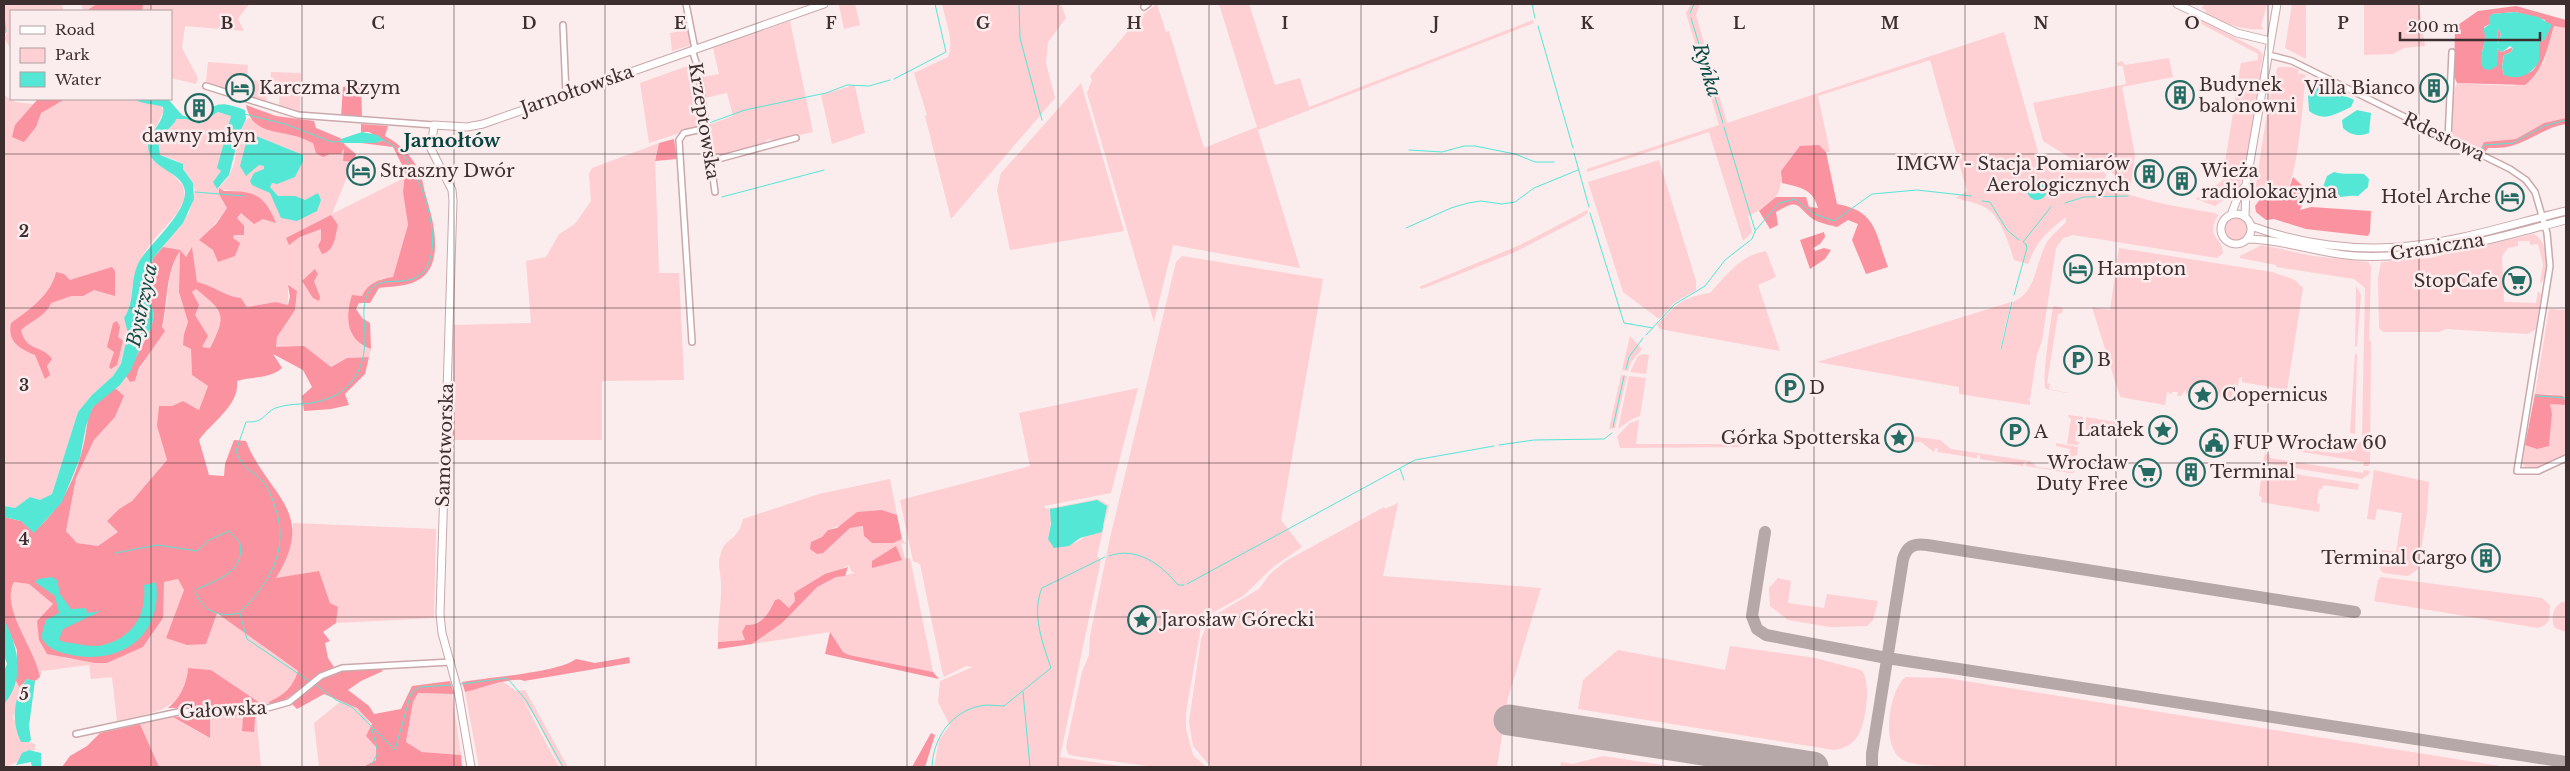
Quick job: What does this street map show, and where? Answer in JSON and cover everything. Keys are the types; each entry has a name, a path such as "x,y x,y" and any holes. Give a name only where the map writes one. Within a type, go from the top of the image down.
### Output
{"street":[{"name":"Krzeptowska","path":"686,4 698,68 715,192"},
{"name":"Jarnołtowska","path":"206,86 298,116 434,125 467,126 483,124 824,4"},
{"path":"2177,4 2237,33 2270,41"},
{"path":"2246,185 2231,215 2222,224 2225,239 2234,244 2247,239 2251,226 2245,217 2246,185 2277,4"},
{"path":"563,25 566,94"},
{"path":"2448,139 2452,52"},
{"name":"Rdestowa","path":"2269,55 2292,61 2448,139 2523,178 2535,192 2546,225 2550,247 2550,266 2517,471 2538,471 2566,458"},
{"name":"Samotworska","path":"434,125 431,148 452,190 453,201 439,603 440,623 460,700 470,767"},
{"path":"692,342 679,140 684,134 707,128"},
{"path":"711,160 796,138"},
{"path":"2245,202 2249,215 2261,230"},
{"name":"Graniczna","path":"2251,226 2261,230 2337,246 2384,248 2442,241 2566,211"},
{"path":"2231,215 2245,217"},
{"name":"Graniczna","path":"2247,239 2339,254 2391,256 2445,249 2566,220"},
{"name":"Gałowska","path":"76,734 178,712 277,707 298,695 321,676 342,668 451,662"}],"green space":[{"path":"4,4 61,4 64,10 10,10 10,47 4,38 7,33 4,32"},
{"path":"81,4 249,4 238,19 244,31 185,26 182,48 198,78 196,84 172,78 172,10 83,10"},
{"path":"855,4 860,25 844,29 839,5"},
{"path":"942,4 1061,4 1066,18 1048,42 1046,63 1055,98 951,219 925,116 927,115 914,73 948,57 950,38"},
{"path":"1157,4 1166,32 1169,31 1204,148 1257,127 1219,4 1249,4 1275,85 1300,78 1309,107 1533,20 1534,23 1258,130 1300,268 1173,245 1154,322 1087,93 1092,80 1090,76 1140,17"},
{"path":"1691,4 1700,4 1696,15 1727,123 2004,32 2040,159 2051,166 2069,172 2093,167 2106,174 2105,185 2118,191 2159,203 2215,213 2218,215 2214,223 2214,233 2223,253 2217,258 2073,235 2063,238 2056,248 2042,341 2037,354 2030,399 2027,399 2030,401 2030,405 1959,394 1959,387 1817,362 2011,302 2001,350 2013,302 2027,291 2047,242 2066,222 2066,217 2043,237 2028,264 2014,260 2004,231 1991,212 1979,205 1956,198 1967,191 1930,60 1818,96 1830,152 1826,152 1819,145 1790,160 1781,171 1780,188 1774,200 1748,216 1752,232 1743,241 1709,132 1587,172 1587,169 1719,125 1686,13"},
{"path":"2204,4 2267,4 2261,26 2264,29 2248,29 2233,26 2205,14 2206,10 2202,8"},
{"path":"2292,4 2306,4 2306,59 2285,48"},
{"path":"2364,4 2419,4 2425,46 2404,48 2393,54 2364,55"},
{"path":"2193,16 2259,50 2263,55 2246,166 2243,167 2245,170 2237,193 2234,192 2215,206 2196,199 2222,181 2241,63 2258,60 2258,54 2192,19"},
{"path":"790,21 813,132 773,141 771,139 766,140 766,144 716,157 711,153 708,125 733,116 727,93 705,98 702,77 719,74 713,48"},
{"path":"2554,26 2566,28 2566,118 2544,123 2516,139 2484,142 2480,150 2452,137 2453,92 2457,83 2514,86 2544,63"},
{"path":"688,30 691,45 672,51 670,33"},
{"path":"2169,58 2173,77 2122,87 2135,155 2130,189 2121,185 2109,168 2069,157 2043,141 2033,103 2126,84 2123,66 2118,66 2116,63 2122,61 2125,65"},
{"path":"208,62 248,65 247,80 268,81 266,103 206,82"},
{"path":"693,64 704,125 649,143 640,83"},
{"path":"2278,67 2291,67 2299,70 2298,75 2301,73 2306,75 2293,174 2283,197 2254,197 2272,81"},
{"path":"271,72 301,73 300,113 279,108 280,83 270,84"},
{"path":"1081,83 1124,231 1010,250 997,190 1001,173"},
{"path":"855,86 865,133 832,144 821,95"},
{"path":"4,95 15,102 33,104 57,100 139,100 160,105 164,111 150,138 172,174 183,186 185,198 177,213 142,256 136,269 130,305 124,318 128,333 121,364 113,376 92,395 78,412 52,494 40,500 30,497 15,508 4,506"},
{"path":"218,112 232,116 220,159 221,171 213,182 219,188 233,168 238,139 242,127 249,118 330,143 345,144 343,161 351,163 351,167 332,214 404,178 403,192 408,225 393,277 382,278 362,296 352,295 361,345 371,349 369,357 347,358 330,367 276,347 277,337 295,310 297,291 288,286 288,305 276,302 247,307 241,298 197,282 192,248 186,257 180,251 163,247 189,213 195,190 193,183 178,161 160,155 157,140 175,122 175,119 186,119 199,124","holes":["220,189 252,194 237,218 244,235 234,234 218,262 207,234 227,208","338,225 332,248 321,240 321,229","319,230 300,237 290,244 286,238"]},
{"path":"659,143 655,158 659,273 679,273 684,380 602,381 602,440 452,440 454,325 531,323 526,261 546,257 559,234 575,224 591,201 589,174 592,168"},
{"path":"1659,160 1696,281 1696,290 1674,303 1659,319 1623,292 1588,182"},
{"path":"1587,210 1588,213 1579,219 1515,252 1422,289 1419,287 1520,245"},
{"path":"2236,218 2244,221 2247,229 2244,237 2236,240 2228,237 2225,229 2228,221"},
{"path":"2533,234 2542,242 2545,249 2547,264 2545,277 2542,282 2540,283 2543,264 2538,244 2530,245 2530,241 2518,241 2518,246 2508,248 2502,256 2504,302 2536,303 2538,291 2541,295 2536,329 2528,334 2446,329 2439,332 2383,332 2379,328 2378,278 2381,262 2430,258"},
{"path":"2262,245 2313,256 2368,262 2371,266 2369,341 2371,341 2370,463 2368,466 2363,466 2364,462 2296,451 2299,446 2324,452 2342,453 2356,446 2362,439 2365,288 2354,279 2276,267 2276,265 2240,258 2240,256"},
{"path":"2119,248 2272,272 2295,280 2303,288 2287,390 2242,382 2242,377 2239,378 2235,402 2233,401 2236,379 2230,404 2228,401 2225,401 2228,384 2224,399 2222,399 2222,387 2221,399 2219,393 2217,400 2213,402 2214,383 2211,387 2204,385 2203,391 2200,391 2201,386 2198,386 2197,396 2195,388 2193,399 2192,392 2189,396 2190,390 2186,395 2186,389 2181,396 2177,396 2178,392 2172,392 2172,394 2167,392 2165,405 2120,397 2092,307 2110,310"},
{"path":"180,251 179,292 188,322 184,334 191,349 192,375 208,386 199,410 183,401 172,406 157,426 167,460 132,501 119,509 107,521 118,532 98,546 77,543 66,531 76,478 94,440 115,417 124,397 115,388 126,376 130,382 135,381 160,332 163,325 170,278 175,260"},
{"path":"1766,251 1776,277 1758,285 1780,351 1660,329 1657,325 1680,303 1693,297 1710,293 1741,261"},
{"path":"1182,256 1323,279 1281,520 1302,547 1273,567 1243,596 1212,613 1201,627 1186,712 1186,729 1193,755 1206,767 1155,767 1074,756 1068,754 1066,747 1082,672 1089,655 1090,636 1110,538 1176,262"},
{"path":"2356,286 2361,295 2357,346 2355,347"},
{"path":"196,289 212,303 220,314 218,328 210,348 201,347 207,336 195,315 192,292"},
{"path":"2053,307 2063,308 2062,313 2058,314 2047,383 2050,384 2049,389 2069,393 2046,389 2045,384 2045,364"},
{"path":"2549,309 2566,310 2566,453 2541,467 2527,469 2522,463 2525,445 2549,446 2552,414 2550,404 2564,405 2552,394 2535,394"},
{"path":"1630,336 1642,349 1631,362 1628,371 1622,370"},
{"path":"2355,353 2357,355 2355,434 2350,433"},
{"path":"1643,354 1649,355 1646,374 1630,372 1638,356"},
{"path":"1621,375 1627,376 1615,428 1609,429"},
{"path":"1629,376 1646,378 1640,416 1618,429"},
{"path":"1138,388 1111,493 1044,506 1046,509 1097,499 1109,505 1097,556 1101,560 1060,757 1127,767 934,767 939,740 950,725 938,702 940,681 973,667 966,666 944,677 920,564 913,561 900,500 1030,466 1019,413","holes":["1097,500 1106,510 1104,526 1075,543 1048,539 1053,508"]},
{"path":"2068,415 2083,417 2081,427 2077,428 2075,441 2079,442 2078,445 2067,444 2071,419"},
{"path":"2086,417 2120,423 2118,433 2114,435 2113,431 2090,428 2089,431 2086,430"},
{"path":"1639,420 1636,444 1743,444 1743,447 1620,448 1617,436 1630,423"},
{"path":"1904,435 1940,440 1951,449 2030,461 2037,467 2066,471 2070,449 2056,446 2056,443 2078,447 2077,455 2073,456 2071,465 2075,467 2074,473 2069,473 2026,466 2027,462 2024,462 2023,466 1980,459 1980,455 1977,455 1977,458 1937,452 1938,448 1935,448 1934,452 1921,442 1903,443"},
{"path":"2266,446 2265,454 2270,455 2270,458 2363,473 2364,470 2370,471 2362,479 2263,463"},
{"path":"2262,469 2359,484 2358,490 2323,485 2322,489 2319,489 2317,503 2320,504 2319,512 2261,502 2262,497 2259,496"},
{"path":"2374,470 2429,482 2427,513 2418,569 2408,576 2383,573 2380,569 2382,550 2396,552 2402,513 2377,509 2375,520 2367,519"},
{"path":"890,479 897,515 882,510 828,530 822,537 811,542 838,539 850,528 864,526 864,536 872,543 893,543 902,539 906,544 901,543 905,559 910,558 933,672 849,655 843,652 830,632 752,644 817,587 836,577 855,573 851,571 849,565 794,593 795,601 789,608 775,600 762,622 753,625 746,640 718,642 721,591 719,560 724,546 738,531 743,519 819,494"},
{"path":"1398,503 1383,576 1541,588 1508,698 1497,767 1210,766 1193,746 1189,722 1201,639 1207,624 1215,615 1259,589 1270,574 1286,561 1384,507 1385,509"},
{"path":"293,523 436,529 434,618 336,623 338,607 330,603 319,571 275,579 288,552"},
{"path":"2381,577 2542,598 2550,605 2549,620 2545,625 2538,628 2374,601 2378,580"},
{"path":"1778,578 1791,581 1788,603 1824,608 1827,594 1878,601 1873,620 1867,626 1830,627 1788,620 1770,606 1769,588"},
{"path":"178,579 184,590 166,638 217,613 298,671 287,690 270,702 271,706 259,706 260,703 211,670 188,668 185,683 180,694 173,702 154,712 117,721 112,677 91,679 89,665 42,671 40,677 37,666 14,616 11,592 14,582 29,584 53,604 63,658 107,663 143,647 163,618 164,582"},
{"path":"2566,602 2566,632 2555,628 2553,624 2553,613 2556,606"},
{"path":"1730,646 1815,658 1861,670 1864,675 1867,692 1863,723 1855,740 1841,749 1834,750 1578,709 1583,680 1618,650 1725,670"},
{"path":"1906,677 1946,678 2506,767 1948,767 1915,764 1905,761 1897,755 1889,733 1891,706 1900,684"},
{"path":"16,681 20,688 13,718 28,742 35,744 35,750 26,751 16,763 4,767 4,704"},
{"path":"503,682 516,691 525,690 568,767 562,767 558,762 536,719 523,700 559,767 479,767 465,692"},
{"path":"418,693 452,694 461,755 422,752 406,742 413,702"},
{"path":"340,702 358,709 365,715 373,731 376,760 363,767 319,767 314,723"},
{"path":"209,712 256,714 261,767 159,767 140,724 173,717 209,738"},
{"path":"1603,756 1675,767 1560,767 1561,762 1573,764"}],"shaded area":[{"path":"97,4 143,4 142,10 89,9"},
{"path":"2516,6 2566,20 2566,28 2554,26 2541,66 2525,85 2457,83 2454,76 2455,27 2478,11","holes":["2515,12 2545,20 2548,29 2545,39 2539,42 2537,61 2533,70 2529,73 2504,75 2502,67 2504,55 2511,52 2513,47 2502,52 2497,47 2497,57 2482,52 2486,38 2484,27 2490,24 2492,14"]},
{"path":"2498,29 2501,34 2497,45"},
{"path":"361,83 362,118 341,117 343,87"},
{"path":"37,100 63,100 41,113 36,127 24,142 12,137 15,125"},
{"path":"246,105 276,116 314,121 316,128 340,138 356,154 354,162 343,161 344,148 341,154 330,154 323,157 316,153 313,143 300,137 271,131 258,126 249,114"},
{"path":"2566,118 2566,124 2511,146 2488,148 2485,152 2480,150 2484,142 2516,139 2544,123"},
{"path":"361,124 388,126 385,136 400,146 414,162 421,177 435,238 433,262 420,279 405,285 379,288 370,303 359,303 356,309 362,318 370,323 371,349 356,340 352,334 348,311 352,295 362,296 374,282 393,277 408,225 403,192 405,171 393,147 361,143 383,141 369,132 361,132"},
{"path":"674,139 677,159 655,161 659,143"},
{"path":"1819,145 1826,152 1837,204 1860,212 1873,225 1888,267 1866,274 1852,240 1858,224 1848,220 1837,227 1821,223 1794,204 1776,212 1778,225 1770,229 1759,211 1776,197 1806,197 1809,207 1818,208 1813,197 1805,190 1782,183 1781,171 1800,146"},
{"path":"2293,177 2308,191 2300,210 2311,207 2371,211 2370,232 2368,236 2306,229 2274,219 2266,220 2256,212 2255,206 2261,198 2283,197 2289,189"},
{"path":"219,188 224,191 250,193 257,196 272,213 276,223 263,219 254,224 241,213 237,218 244,226 244,235 234,235 233,238 240,243 235,256 218,262 213,250 199,240 216,224 227,208 219,194"},
{"path":"331,215 338,225 334,243 330,250 322,254 318,246 321,240 321,229 300,237 289,245 286,238"},
{"path":"1824,232 1825,237 1820,244 1813,248 1815,251 1824,248 1831,250 1825,259 1810,269 1800,240"},
{"path":"163,247 180,250 186,257 192,247 197,282 241,298 247,307 276,302 288,305 290,297 288,285 297,291 295,310 277,337 276,347 304,346 331,367 347,358 369,357 365,374 345,394 349,405 331,409 304,411 302,396 312,387 303,370 273,354 282,368 267,376 237,381 237,390 230,405 199,440 209,475 224,476 225,464 234,440 246,441 255,460 285,505 291,520 292,536 288,555 276,578 319,571 330,603 338,607 336,623 323,632 330,641 325,643 328,658 334,667 288,698 271,706 269,702 287,690 298,671 217,613 206,644 187,645 166,638 184,590 178,579 164,582 163,618 143,647 107,663 95,663 47,654 39,640 37,621 53,604 29,584 14,582 11,592 11,604 40,677 35,681 27,679 20,688 16,681 17,650 4,619 4,517 21,521 34,532 53,512 72,481 92,409 99,400 115,388 124,396 115,417 94,440 76,478 66,531 77,543 98,546 118,532 107,521 119,509 132,501 167,460 157,426 159,406 172,406 183,401 199,410 208,386 192,375 191,349 183,345 188,322 179,292 180,251 169,278 162,327 165,331 139,368 135,381 130,382 126,376 151,329 154,315 147,287 153,258","holes":["196,289 212,303 220,314 219,328 210,348 202,347 208,336 195,315 199,305 192,292"]},
{"path":"112,267 115,271 115,296 94,290 83,296 71,296 51,303 42,315 21,330 27,342 52,359 47,366 50,375 45,379 35,355 24,350 13,340 10,330 11,323 44,295 50,288 56,272 64,274 70,280"},
{"path":"315,269 318,274 314,281 320,297 319,301 313,298 302,281"},
{"path":"117,321 120,327 118,337 123,341 117,365 111,369 109,367 114,352 107,347 113,323"},
{"path":"2535,394 2563,396 2566,403 2564,405 2550,404 2552,414 2549,446 2537,449 2525,445"},
{"path":"882,510 897,515 902,539 893,543 872,543 864,536 863,526 850,528 823,553 817,554 810,549 811,542 822,537 828,530 837,528 857,512"},
{"path":"896,546 902,560 872,568 872,561"},
{"path":"848,567 845,576 836,577 817,587 782,623 752,644 718,649 718,642 745,640 742,632 746,625 752,625 764,618 775,600 779,599 789,608 795,601 794,593 825,574"},
{"path":"830,632 843,652 849,655 933,672 939,679 825,654"},
{"path":"629,657 630,663 524,681 504,681 465,692 462,682 554,668 576,659 595,663"},
{"path":"188,668 211,670 260,703 259,706 168,708 182,690"},
{"path":"381,669 383,671 361,681 348,690 369,706 374,714 401,709 412,686 450,681 454,694 418,693 413,702 406,742 422,752 461,755 462,767 363,767 376,760 376,747 366,736 372,724 357,708 324,694 297,709 291,703 318,680 339,671"},
{"path":"218,710 252,712 255,717 254,732 242,731 243,717 218,715"},
{"path":"210,716 210,738 173,717"},
{"path":"140,724 159,767 62,767 70,756 87,746 100,733"},
{"path":"931,733 935,735 925,767 912,767"}],"water":[{"path":"2515,12 2538,17 2552,25 2545,39 2539,43 2539,61 2536,66 2529,73 2520,77 2504,75 2502,67 2504,55 2511,52 2513,48 2510,46 2502,52 2499,51 2498,47 2497,66 2490,70 2484,69 2481,59 2485,39 2483,29 2490,24 2489,17 2492,14","holes":["2498,29 2501,34 2498,44"]},
{"path":"2315,85 2354,100 2351,107 2330,116 2315,115 2309,111 2308,96"},
{"name":"Bystrzyca","path":"137,100 169,100 182,115 189,118 203,116 213,107 222,104 245,110 246,119 240,132 229,175 217,189 213,182 221,171 217,168 231,116 218,112 199,124 186,119 176,119 158,140 160,155 183,164 183,169 193,183 194,199 183,223 153,258 147,287 154,315 151,329 144,339 131,370 120,385 93,407 86,426 80,458 62,502 34,533 21,521 4,517 4,506 15,508 30,497 40,500 52,494 78,412 92,395 113,376 121,364 128,333 124,318 130,304 135,274 140,260 175,218 184,199 185,191 183,184 178,178 153,160 149,153 149,140 160,122 163,107"},
{"path":"2357,110 2371,113 2369,133 2355,135 2343,128 2342,120"},
{"path":"362,132 377,135 384,140 375,143 341,143 341,139"},
{"path":"256,136 303,155 303,161 295,177 277,184 272,183 270,187 278,196 295,196 305,200 318,193 321,200 317,211 297,221 281,218 270,193 252,185 250,181 254,173 264,169 264,166 259,165 246,176 240,166 247,139"},
{"path":"2334,172 2364,174 2369,179 2368,187 2358,196 2325,197 2320,195 2319,191 2323,187 2327,176"},
{"path":"2037,180 2044,183 2047,190 2044,197 2037,200 2030,197 2027,190 2030,183"},
{"path":"1097,500 1107,506 1102,532 1080,538 1069,546 1054,548 1048,539 1051,524 1050,509"},
{"path":"52,577 57,580 60,594 71,609 86,608 87,613 101,611 63,629 59,640 98,646 113,642 122,637 130,631 140,615 143,606 144,585 156,582 157,600 147,630 137,641 111,655 77,656 56,651 44,642 41,637 46,620 59,613 55,596 35,582 38,579"},
{"path":"4,619 13,640 18,662 15,684 4,704 4,671 7,664 4,655"},
{"path":"27,679 35,681 29,726 31,740 29,742 21,742 16,726 15,710 22,686"},
{"path":"29,750 41,753 41,767 32,767 31,762 16,765 22,753"}],"waterway":[{"path":"894,79 946,52 935,4"},
{"path":"1019,4 1020,38 1042,120"},
{"path":"1532,4 1535,18"},
{"name":"Ryńka","path":"1690,13 1694,4"},
{"path":"4,18 6,31 4,35"},
{"name":"Ryńka","path":"1691,18 1723,123"},
{"path":"1538,26 1573,148"},
{"path":"709,123 745,110 826,93 847,85 869,86 890,80"},
{"path":"244,114 285,124 332,142 343,141"},
{"path":"2482,149 2484,145 2513,143 2544,126 2566,120"},
{"name":"Ryńka","path":"1724,127 1755,230"},
{"path":"115,553 157,545 197,551 209,540 229,531 240,543 238,561 234,568 222,578 195,591 202,604 218,614 239,613 268,578 278,551 280,537 279,522 273,500 267,488 259,477 245,467 236,451 246,422 259,420 276,408 315,402 331,397 348,386 359,369 362,359 365,337 364,306 371,289 382,282 403,281 417,277 423,272 430,261 432,230 429,213 418,180 404,156 383,140"},
{"path":"1409,150 1442,152 1464,146 1475,146 1515,154 1535,162 1554,162"},
{"path":"1574,153 1589,207"},
{"path":"722,197 824,170"},
{"path":"1406,228 1451,208 1468,203 1481,201 1502,204 1515,202 1534,188 1578,170"},
{"path":"1646,335 1675,304 1705,286 1725,260 1752,239 1755,231 1779,203 1795,199 1814,214 1834,221 1872,194 1917,190 1971,196"},
{"path":"195,192 244,196"},
{"path":"2065,203 2084,197 2128,196"},
{"path":"1982,201 1990,202 2007,230 2019,240"},
{"path":"2014,295 2027,248 2023,242 2051,207"},
{"path":"1590,213 1624,323 1653,328"},
{"path":"2001,349 2012,302"},
{"path":"1626,369 1629,357 1643,338"},
{"path":"1613,427 1624,376"},
{"path":"2536,396 2566,398"},
{"path":"1499,445 1534,440 1604,439 1612,433"},
{"path":"1187,584 1415,460 1494,446"},
{"path":"1400,469 1404,480"},
{"path":"1109,556 1129,553 1138,555 1156,564 1178,585 1184,585"},
{"path":"932,767 936,746 945,728 952,720 960,714 980,706 1004,706 1051,668 1039,629 1038,608 1042,588 1105,557"},
{"path":"240,614 247,639 309,681"},
{"path":"461,684 507,678 526,700 563,767"},
{"path":"315,684 336,700 352,707 395,750 411,693 420,687 451,685"},
{"path":"1023,692 1030,767"},
{"path":"370,767 378,753 372,729"}],"taxiway":[{"path":"1765,532 1752,616 1757,629 1766,635 1887,658 2566,762"},
{"path":"1872,767 1872,754 1903,559 1909,548 1915,545 1927,545 2355,612"}],"runway":[{"path":"1509,720 1813,767"}],"place":[{"name":"Karczma Rzym","path":"240,88"},
{"name":"Villa Bianco","path":"2434,88"},
{"name":"Budynek balonowni","path":"2180,95"},
{"name":"dawny młyn","path":"199,108"},
{"name":"Straszny Dwór","path":"361,171"},
{"name":"IMGW - Stacja Pomiarów Aerologicznych","path":"2149,174"},
{"name":"Wieża radiolokacyjna","path":"2182,181"},
{"name":"Hotel Arche","path":"2510,197"},
{"name":"Hampton","path":"2078,269"},
{"name":"StopCafe","path":"2517,281"},
{"name":"B","path":"2078,360"},
{"name":"D","path":"1790,388"},
{"name":"Copernicus","path":"2203,395"},
{"name":"Latałek","path":"2163,430"},
{"name":"A","path":"2015,432"},
{"name":"Górka Spotterska","path":"1899,438"},
{"name":"FUP Wrocław 60","path":"2214,443"},
{"name":"Terminal","path":"2191,472"},
{"name":"Wrocław Duty Free","path":"2147,473"},
{"name":"Terminal Cargo","path":"2486,558"},
{"name":"Jarosław Górecki","path":"1142,620"}],"district":[{"name":"Jarnołtów","path":"452,140"}]}
